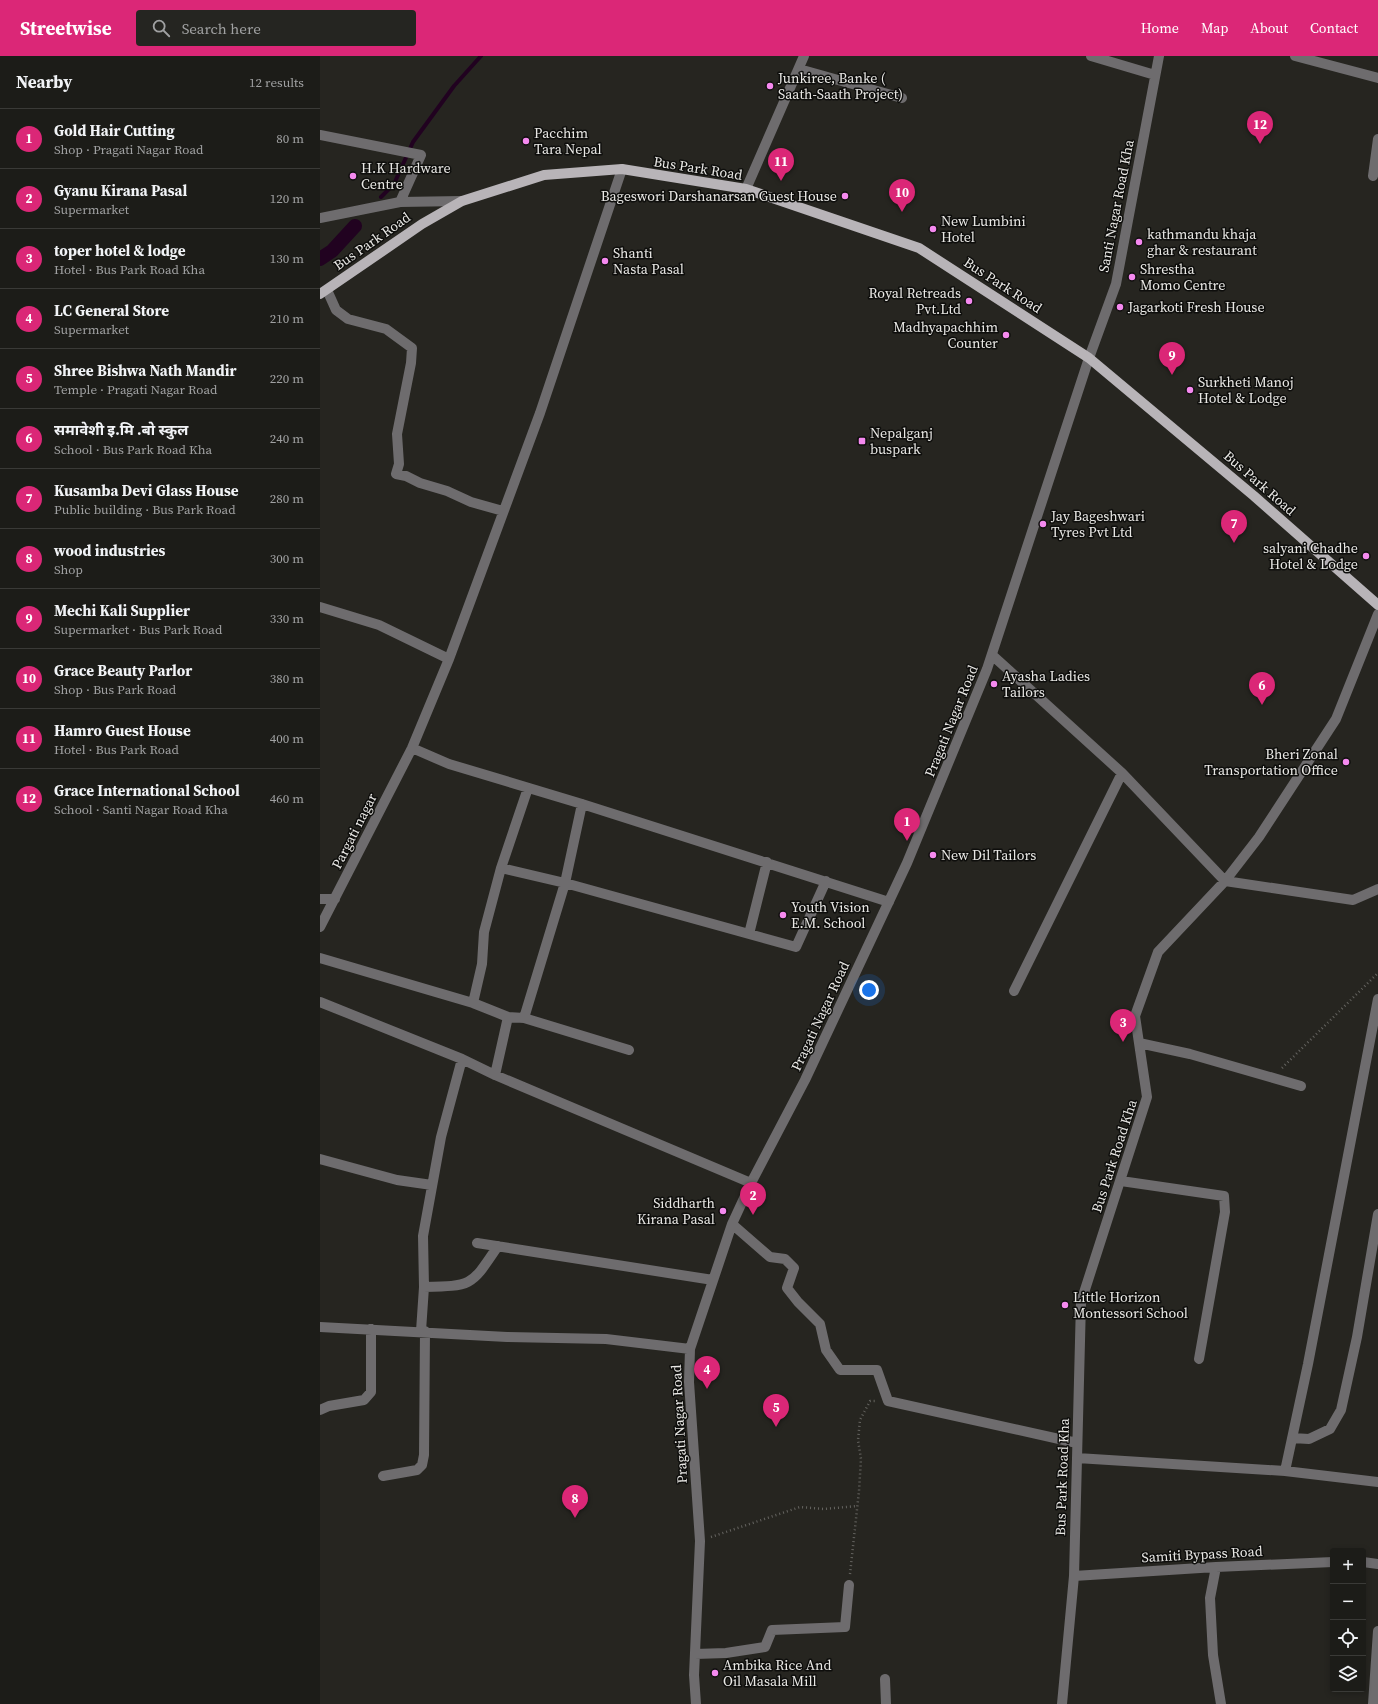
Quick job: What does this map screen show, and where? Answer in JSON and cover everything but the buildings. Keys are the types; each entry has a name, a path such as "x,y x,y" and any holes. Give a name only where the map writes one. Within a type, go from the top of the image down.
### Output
{"main road":[{"name":"Bus Park Road","path":"324,292 422,224 462,201 544,175 622,169 746,189 918,248 1089,358 1254,496 1378,605"}],"street":[{"path":"746,189 804,56"},
{"path":"1091,56 1155,75"},
{"name":"Santi Nagar Road Kha","path":"1089,358 1116,284 1159,56"},
{"path":"1295,56 1378,78"},
{"path":"798,69 902,98"},
{"path":"320,135 421,155 400,202"},
{"path":"1372,176 1378,139"},
{"name":"Pargati nagar","path":"320,927 412,748 449,659 540,413 622,169"},
{"path":"320,218 400,202 462,201"},
{"path":"324,292 336,310 348,319 386,329 412,348 411,363 397,434 399,464 396,474 448,491 471,502 504,511"},
{"name":"Pragati Nagar Road","path":"696,1704 695,1654 700,1541 689,1382 690,1349 732,1224 750,1183 805,1080 907,864 992,655 1089,358"},
{"path":"320,607 379,625 449,659"},
{"name":"Bus Park Road Kha","path":"1062,1704 1074,1576 1081,1302 1147,1097 1135,1016 1158,952 1225,881 1259,837 1336,719 1378,614"},
{"path":"992,655 1122,773 1225,881 1353,900 1378,889"},
{"path":"412,748 449,764 767,862 889,902"},
{"path":"1014,991 1122,773"},
{"path":"473,1003 482,964 484,932 500,868 528,788"},
{"path":"524,1018 565,883 582,804"},
{"path":"749,934 767,862"},
{"path":"500,868 565,883 796,947 826,881"},
{"path":"320,899 335,899"},
{"path":"320,958 473,1003 508,1017 524,1018 629,1050"},
{"path":"1285,1471 1378,999"},
{"path":"320,1002 462,1059 495,1075 750,1183"},
{"path":"495,1075 508,1017"},
{"path":"1139,1043 1190,1054 1301,1086"},
{"path":"383,1476 417,1470 422,1465 424,1456 423,1236 441,1137 462,1059"},
{"path":"320,1159 398,1180 432,1185"},
{"path":"1121,1181 1224,1196 1225,1212 1199,1359"},
{"path":"1292,1438 1309,1439 1330,1429 1341,1410 1357,1337 1378,1214"},
{"path":"732,1224 770,1257 784,1259 794,1268 788,1288 798,1302 820,1324 826,1350 840,1370 877,1370 888,1401 1077,1443"},
{"path":"477,1243 713,1280"},
{"path":"424,1287 467,1284 478,1276 498,1246"},
{"path":"320,1327 606,1339 690,1349"},
{"path":"320,1410 329,1406 364,1400 371,1392 371,1329"},
{"path":"1077,1458 1285,1471 1378,1482"},
{"name":"Samiti Bypass Road","path":"1074,1576 1216,1567 1330,1562"},
{"path":"1366,1562 1378,1564"},
{"path":"1216,1567 1210,1598 1213,1656 1221,1704"},
{"path":"695,1654 726,1653 765,1647 772,1630 845,1628 849,1585"},
{"path":"1373,1704 1378,1630"},
{"path":"886,1679 886,1704"}],"path":[{"path":"1272,1078 1378,973"},
{"path":"849,1585 861,1459 858,1440 860,1420 870,1402 888,1401"},
{"path":"700,1541 800,1507 824,1508 857,1506"}],"waterway":[{"path":"381,197 394,184 413,142 454,86 481,56"},
{"path":"320,259 332,251 355,226"}],"place":[{"name":"Junkiree, Banke ( Saath-Saath Project)","path":"770,86"},
{"name":"Pacchim Tara Nepal","path":"526,141"},
{"name":"Grace International School","path":"1260,144"},
{"name":"H.K Hardware Centre","path":"353,176"},
{"name":"Hamro Guest House","path":"781,181"},
{"name":"Bageswori Darshanarsan Guest House","path":"845,196"},
{"name":"Grace Beauty Parlor","path":"902,212"},
{"name":"New Lumbini Hotel","path":"933,229"},
{"name":"kathmandu khaja ghar & restaurant","path":"1139,242"},
{"name":"Shanti Nasta Pasal","path":"605,261"},
{"name":"Shrestha Momo Centre","path":"1132,277"},
{"name":"Royal Retreads Pvt.Ltd","path":"969,301"},
{"name":"Jagarkoti Fresh House","path":"1120,307"},
{"name":"Madhyapachhim Counter","path":"1006,335"},
{"name":"Mechi Kali Supplier","path":"1172,375"},
{"name":"Surkheti Manoj Hotel & Lodge","path":"1190,390"},
{"name":"Nepalganj buspark","path":"862,441"},
{"name":"Jay Bageshwari Tyres Pvt Ltd","path":"1043,524"},
{"name":"Kusamba Devi Glass House","path":"1234,543"},
{"name":"salyani Chadhe Hotel & Lodge","path":"1366,556"},
{"name":"Ayasha Ladies Tailors","path":"994,684"},
{"name":"समावेशी इ.मि .बाे स्कुल","path":"1262,705"},
{"name":"Bheri Zonal Transportation Office","path":"1346,762"},
{"name":"Gold Hair Cutting","path":"907,841"},
{"name":"New Dil Tailors","path":"933,855"},
{"name":"Youth Vision E.M. School","path":"783,915"},
{"name":"toper hotel & lodge","path":"1123,1042"},
{"name":"Siddharth Kirana Pasal","path":"723,1211"},
{"name":"Gyanu Kirana Pasal","path":"753,1215"},
{"name":"Little Horizon Montessori School","path":"1065,1305"},
{"name":"LC General Store","path":"707,1389"},
{"name":"Shree Bishwa Nath Mandir","path":"776,1427"},
{"name":"wood industries","path":"575,1518"},
{"name":"Ambika Rice And Oil Masala Mill","path":"715,1673"}]}
